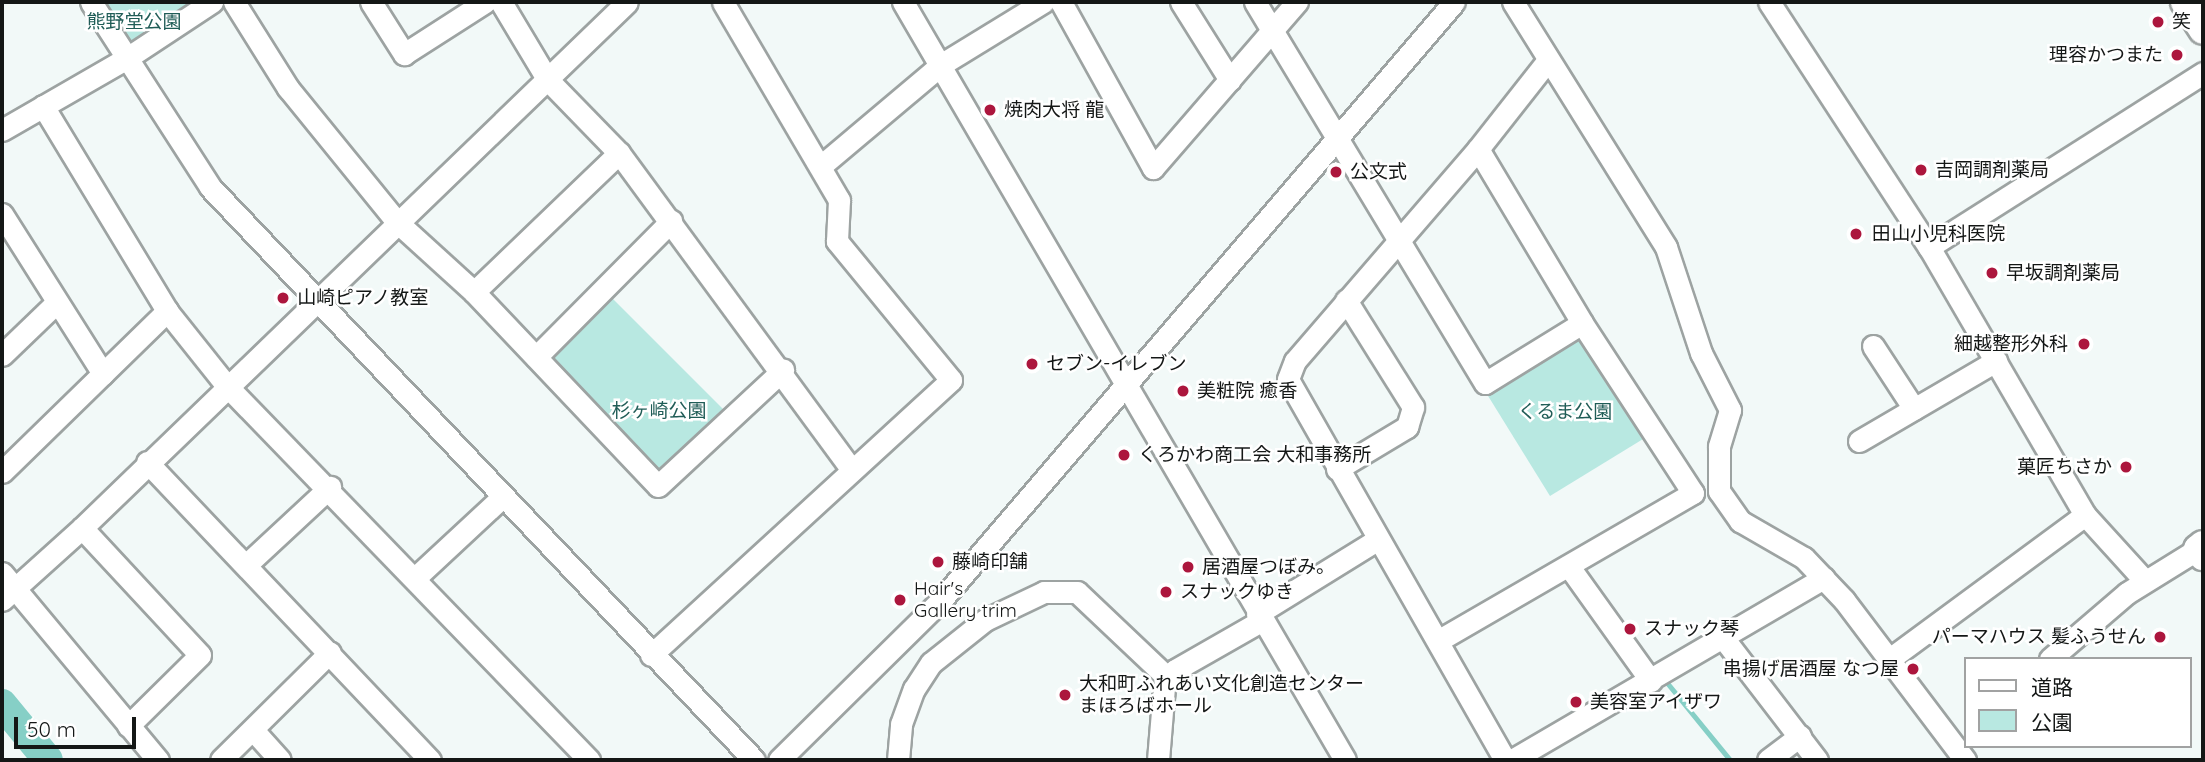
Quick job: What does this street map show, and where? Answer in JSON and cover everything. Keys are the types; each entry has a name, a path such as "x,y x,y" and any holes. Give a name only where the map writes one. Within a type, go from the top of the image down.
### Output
{"main road":[{"path":"2185,2 2203,30"}],"street":[{"path":"91,2 210,187 501,498 754,760"},
{"path":"2,130 127,58 212,2"},
{"path":"234,2 288,88 396,221 474,292 658,486 783,370"},
{"path":"371,2 404,54 485,2"},
{"path":"502,2 547,79 619,153 783,370 851,468"},
{"path":"158,760 6,587 82,528 226,385 316,302 396,221 627,2"},
{"path":"651,655 851,468 951,380 836,241 839,200 822,165 788,118 723,2"},
{"path":"903,2 942,64 1259,617 1345,760"},
{"path":"822,165 942,64 1043,2"},
{"path":"1061,2 1153,168 1297,2"},
{"path":"1181,2 1230,80"},
{"path":"1255,2 1339,140 1395,241 1485,383 1582,323"},
{"path":"779,760 942,599 1125,382 1339,140 1454,2"},
{"path":"1513,2 1665,247 1701,353 1730,410 1719,446 1719,491 1740,521 1804,558 1824,578 1891,658 1958,753"},
{"path":"1769,2 1929,247 2085,515 2145,581"},
{"path":"1505,760 1377,540 1288,379 1295,362 1395,241 1478,149 1548,60"},
{"path":"1929,247 2203,73"},
{"path":"43,106 167,311 226,385 330,487 589,760"},
{"path":"1478,149 1582,323 1693,494"},
{"path":"474,292 619,153"},
{"path":"536,357 671,221"},
{"path":"4,225 103,374"},
{"path":"1337,469 1406,427 1413,407 1346,300"},
{"path":"2,355 57,303"},
{"path":"2,472 167,311"},
{"path":"1873,346 1914,409"},
{"path":"1859,441 1996,361"},
{"path":"147,462 430,760"},
{"path":"247,565 330,487"},
{"path":"1438,641 1570,568 1693,494 1719,491"},
{"path":"415,578 501,498"},
{"path":"1891,658 2085,515"},
{"path":"82,528 200,656 128,726"},
{"path":"1158,760 1164,687 1175,670 1377,540"},
{"path":"2052,657 2145,581 2202,550"},
{"path":"1570,568 1651,681"},
{"path":"1512,760 1724,639 1824,578"},
{"path":"898,760 901,724 914,689 931,663 985,620 1044,592 1077,592 1169,679"},
{"path":"1724,639 1817,760"},
{"path":"221,760 330,652"},
{"path":"253,730 280,760"},
{"path":"1768,760 1800,736"}],"green space":[{"name":"熊野堂公園","path":"97,2 201,2 127,50"},
{"name":"杉ヶ崎公園","path":"606,292 726,412 658,476 543,356"},
{"name":"くるま公園","path":"1580,332 1648,436 1550,496 1485,391"}],"waterway":[{"path":"1668,684 1730,760"},
{"path":"2,704 48,760"}],"place":[{"name":"笑","path":"2158,22"},
{"name":"理容かつまた","path":"2177,55"},
{"name":"焼肉大将 龍","path":"990,110"},
{"name":"吉岡調剤薬局","path":"1921,170"},
{"name":"公文式","path":"1336,172"},
{"name":"田山小児科医院","path":"1856,234"},
{"name":"早坂調剤薬局","path":"1992,273"},
{"name":"山崎ピアノ教室","path":"283,298"},
{"name":"細越整形外科","path":"2084,344"},
{"name":"セブン-イレブン","path":"1032,364"},
{"name":"美粧院 癒香","path":"1183,391"},
{"name":"くろかわ商工会 大和事務所","path":"1124,455"},
{"name":"菓匠ちさか","path":"2126,467"},
{"name":"藤崎印舗","path":"938,562"},
{"name":"居酒屋つぼみ。","path":"1188,567"},
{"name":"スナックゆき","path":"1166,592"},
{"name":"Hair's Gallery trim","path":"900,600"},
{"name":"スナック琴","path":"1630,629"},
{"name":"パーマハウス 髪ふうせん","path":"2160,637"},
{"name":"串揚げ居酒屋 なつ屋","path":"1913,669"},
{"name":"大和町ふれあい文化創造センター まほろばホール","path":"1065,695"},
{"name":"美容室アイザワ","path":"1576,702"}]}
